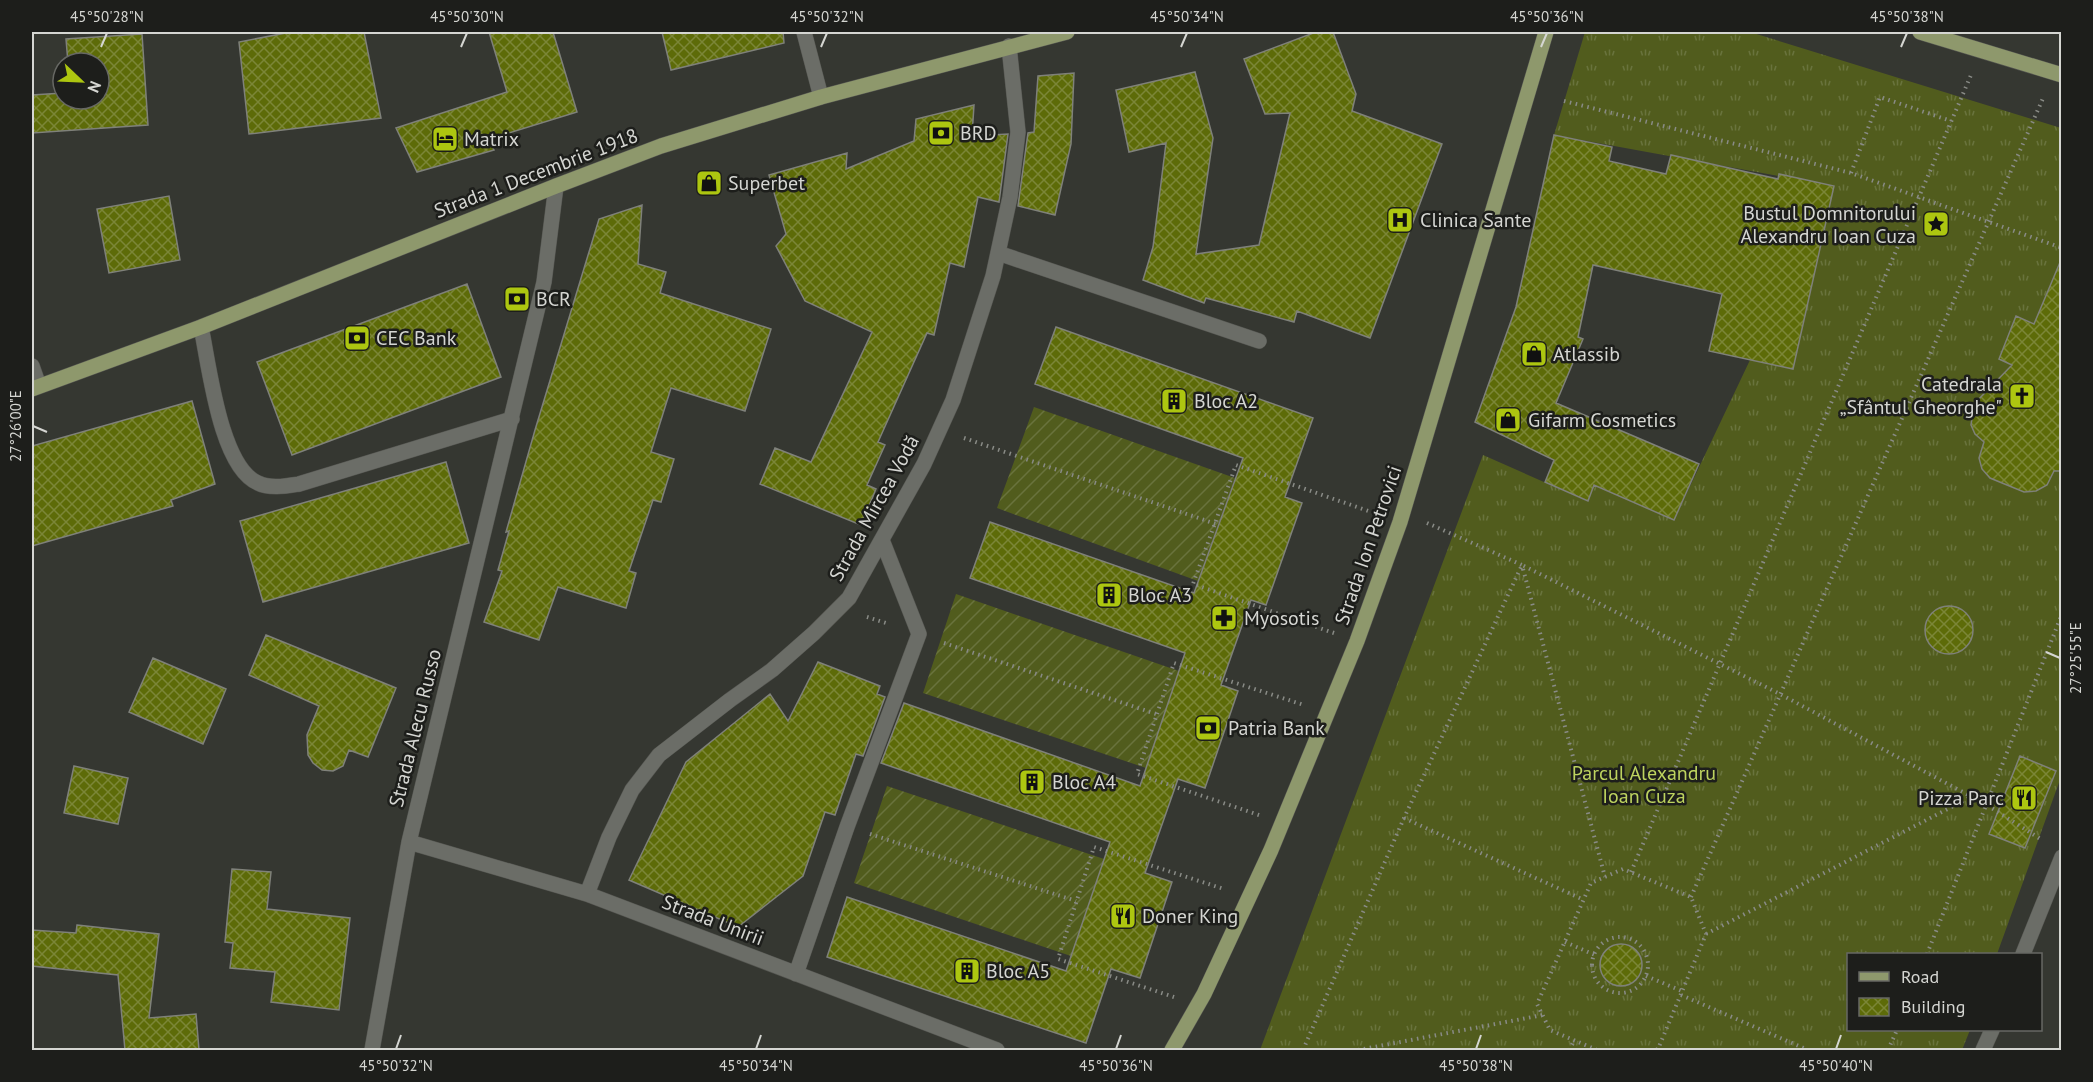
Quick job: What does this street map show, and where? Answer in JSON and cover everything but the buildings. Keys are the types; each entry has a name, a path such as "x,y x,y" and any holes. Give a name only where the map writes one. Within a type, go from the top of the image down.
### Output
{"main road":[{"name":"Strada 1 Decembrie 1918","path":"35,388 201,327 661,146 821,97 1067,32"},
{"name":"Strada Ion Petrovici","path":"1172,1050 1198,1005 1249,897 1357,641 1401,517 1546,32"},
{"path":"1920,32 2058,74"}],"street":[{"path":"804,32 821,97"},
{"name":"Strada Mircea Vodă","path":"587,894 609,837 632,790 659,755 772,670 840,608 849,598 924,464 953,400 993,276 1010,197 1018,132 1009,46"},
{"name":"Strada Alecu Russo","path":"372,1050 409,842 544,282 556,186"},
{"path":"998,253 1259,341"},
{"path":"201,327 220,422 233,455 243,471 258,483 278,487 299,484 512,419"},
{"path":"32,366 35,388"},
{"path":"796,974 847,827 919,634 882,540"},
{"name":"Strada Unirii","path":"409,842 587,894 997,1050"},
{"path":"2023,953 2061,862"},
{"path":"1983,1050 1991,1031"}],"path":[{"path":"1631,872 1982,50"},
{"path":"1691,897 1989,220 2058,74"},
{"path":"1851,173 1880,97 1951,122"},
{"path":"1564,101 1851,173 1989,220 2061,248"},
{"path":"939,430 1216,524"},
{"path":"1357,641 1193,584 1236,465 1401,517 1521,566 1780,694 1971,797 2040,837 2061,862"},
{"path":"1303,1050 1404,818 1521,566"},
{"path":"1521,566 1605,877"},
{"path":"840,608 1156,714"},
{"path":"1927,953 2061,614"},
{"path":"1282,823 1137,774 1174,663 1328,712"},
{"path":"1657,1050 1706,934 1971,797"},
{"path":"1404,818 1584,900"},
{"path":"847,827 1076,901"},
{"path":"1198,1005 1058,959 1094,847 1249,897"},
{"path":"1597,1050 1550,1030 1537,1004 1591,883 1623,868 1691,897 1706,934"},
{"path":"1623,937 1632,939 1646,952 1648,961 1646,976 1639,987 1631,992 1613,993 1605,989 1593,975 1594,955 1605,941 1623,937"},
{"path":"1564,942 1594,955"},
{"path":"1646,976 1808,1050"},
{"path":"1358,1050 1543,1015"},
{"path":"1888,1050 1896,1031"},
{"path":"1569,1050 1574,1041"}],"green space":[{"name":"Parcul Alexandru Ioan Cuza","path":"1585,32 1750,32 2061,128 2061,777 1997,953 1847,953 1847,1031 1970,1031 1962,1050 1260,1050 1483,455 1587,501 1594,485 1674,520 1750,360 1793,369 1833,186 1554,135"},
{"path":"1034,407 1235,478 1198,581 997,508"},
{"path":"956,594 1179,671 1146,768 923,693"},
{"path":"887,786 1104,859 1071,956 854,883"}],"place":[{"name":"BRD","path":"941,133"},
{"name":"Matrix","path":"445,139"},
{"name":"Superbet","path":"709,183"},
{"name":"Clinica Sante","path":"1400,220"},
{"name":"Bustul Domnitorului Alexandru Ioan Cuza","path":"1936,224"},
{"name":"BCR","path":"517,299"},
{"name":"CEC Bank","path":"357,338"},
{"name":"Atlassib","path":"1534,354"},
{"name":"Catedrala „Sfântul Gheorghe\"","path":"2022,396"},
{"name":"Bloc A2","path":"1174,401"},
{"name":"Gifarm Cosmetics","path":"1508,420"},
{"name":"Bloc A3","path":"1109,595"},
{"name":"Myosotis","path":"1224,618"},
{"name":"Patria Bank","path":"1208,728"},
{"name":"Bloc A4","path":"1032,782"},
{"name":"Pizza Parc","path":"2024,798"},
{"name":"Doner King","path":"1123,916"},
{"name":"Bloc A5","path":"967,971"}]}
